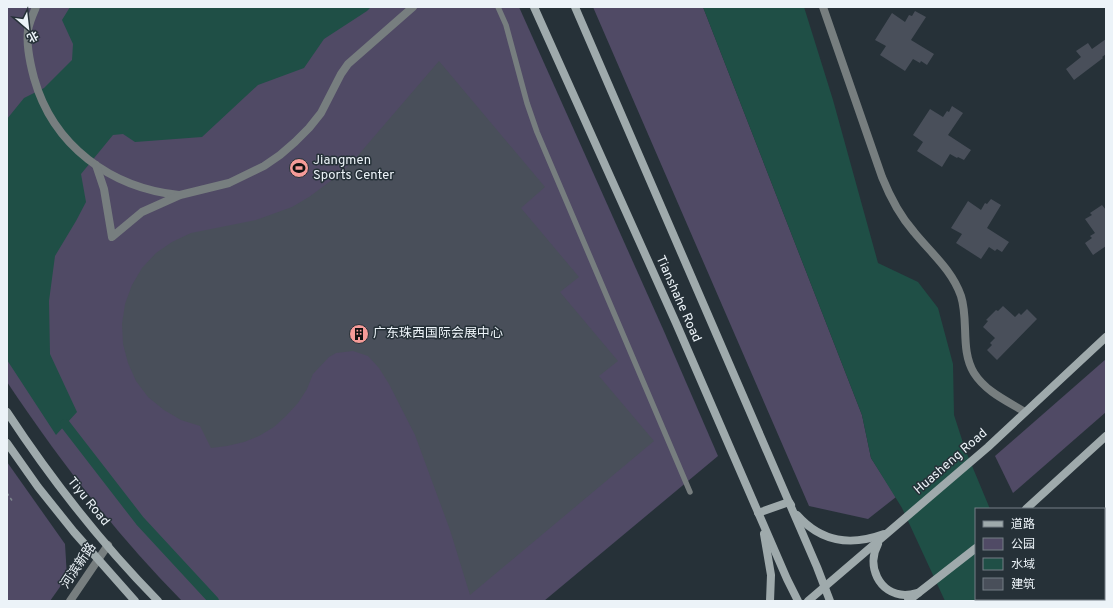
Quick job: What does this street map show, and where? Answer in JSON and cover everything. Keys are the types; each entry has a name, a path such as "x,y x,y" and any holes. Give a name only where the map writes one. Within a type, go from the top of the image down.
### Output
{"main road":[{"name":"Tianshahe Road","path":"534,7 676,323 758,513 798,601"},
{"name":"Tianshahe Road","path":"575,7 817,567 830,601"},
{"name":"Huasheng Road","path":"808,601 988,446 1106,337"},
{"name":"Tiyu Road","path":"7,412 52,476 87,521 158,601"},
{"path":"1027,508 1106,436"},
{"path":"7,443 69,526 135,601"},
{"path":"758,513 789,502 795,513 804,523 814,530 838,540 864,540 889,532"},
{"path":"763,523 771,575 770,601"},
{"path":"889,532 880,540 874,551 872,564 876,576 883,586 893,592 906,595 918,593"},
{"path":"908,601 975,549"}],"street":[{"path":"36,7 28,29 32,68 37,87 45,106 55,123 76,148 96,165 112,175 154,191 180,195"},
{"path":"96,165 104,189 112,237 142,212 180,195 229,183 258,169 280,155 295,142 321,113 341,74 348,64 413,7"},
{"path":"823,7 882,177 892,201 906,223 949,272 960,296 964,316 966,352 971,367 979,381 985,386 1025,412"},
{"name":"河滨新路","path":"70,601 108,545"}],"lane":[{"path":"498,7 506,25 527,103 537,132 690,492"}],"path":[{"path":"7,493 13,502"}],"green space":[{"name":"Jiangmen Sports Center","path":"7,7 519,7 718,456 544,601 182,601 134,549 89,496 47,440 7,382"},
{"path":"593,7 703,7 862,415 871,458 896,497 868,519 809,506"},
{"path":"1106,359 1106,412 1013,493 995,456"},
{"path":"7,462 65,544 67,577 50,601 7,601"}],"water":[{"path":"70,7 371,7 324,39 304,68 258,85 202,137 135,142 123,134 113,135 81,174 86,202 55,256 49,301 50,354 77,412 56,435 7,360 7,119 24,98 44,88 72,60 73,44 62,20"},
{"path":"703,7 804,7 833,100 878,263 918,282 938,308 953,364 954,415 965,449 990,508 975,508 975,600 1025,601 945,601 902,508 871,458 862,415"}],"building":[{"path":"915,11 926,17 911,40 934,54 927,65 921,61 920,63 913,59 905,71 880,55 886,46 875,40 892,13 905,22 909,15 912,16"},
{"path":"1106,39 1106,54 1102,57 1103,58 1074,80 1066,69 1081,57 1076,51 1088,43 1092,49"},
{"name":"广东珠西国际会展中心","path":"439,61 545,187 521,208 579,277 560,292 618,361 599,376 654,441 470,595 450,530 415,435 389,384 379,368 368,356 353,351 336,353 329,357 313,374 307,389 298,403 274,427 259,436 244,442 211,448 200,426 181,420 164,410 148,397 136,381 128,363 123,344 122,324 125,304 132,285 142,268 156,253 172,242 191,233 256,220 292,207 309,197 340,174 354,160"},
{"path":"952,106 963,113 948,135 971,150 964,160 950,154 942,167 917,151 923,142 913,135 930,109 943,117 947,111 949,112"},
{"path":"991,199 1001,205 987,228 1009,242 1002,252 997,249 995,251 989,247 981,259 956,243 962,234 951,228 968,201 981,210 985,203 987,204"},
{"path":"1102,205 1106,210 1106,246 1093,255 1085,243 1092,238 1090,236 1095,233 1085,219 1092,215 1090,213"},
{"path":"1003,306 1015,317 1019,313 1021,315 1027,309 1037,319 997,360 987,350 992,345 990,343 995,338 983,327 988,321 986,320 996,310 998,311"}],"waterway":[{"path":"65,424 140,521 214,601"}],"place":[{"name":"Jiangmen Sports Center","path":"299,168"},
{"name":"广东珠西国际会展中心","path":"359,334"}]}
